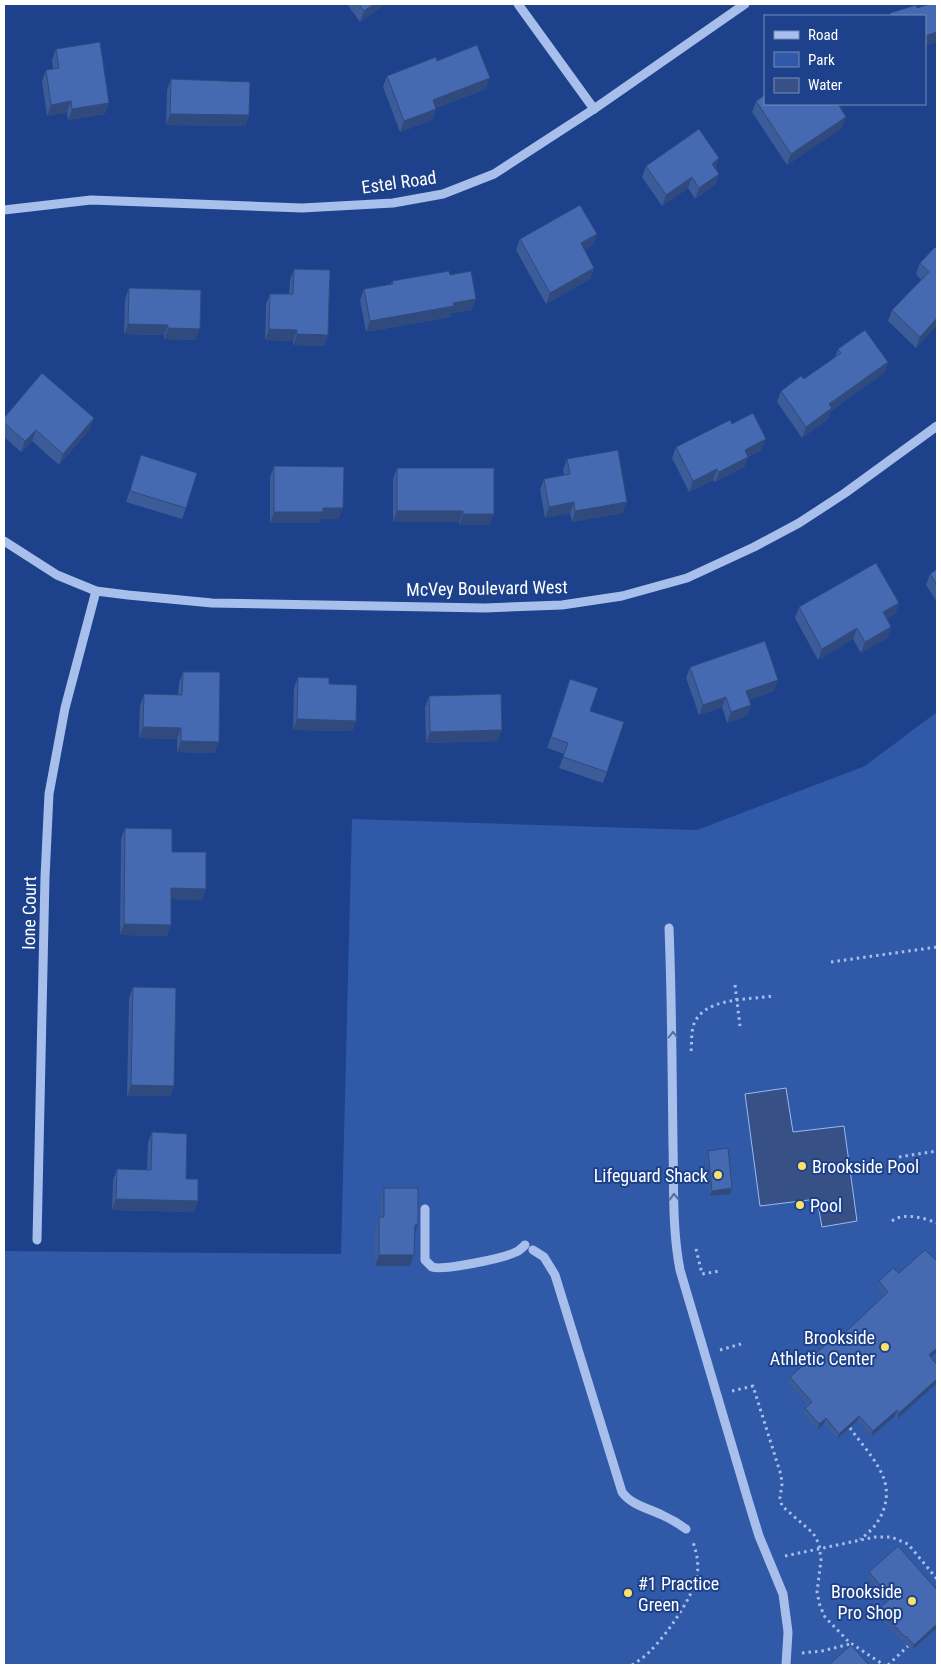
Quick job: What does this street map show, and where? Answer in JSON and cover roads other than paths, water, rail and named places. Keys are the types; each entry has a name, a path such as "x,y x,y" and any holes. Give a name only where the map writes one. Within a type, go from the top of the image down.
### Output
{"street":[{"path":"518,4 594,109"},
{"name":"Estel Road","path":"4,210 91,200 302,208 392,203 443,194 494,174 594,109 745,4"},
{"name":"McVey Boulevard West","path":"4,541 57,575 96,591 212,603 485,608 562,605 622,596 687,578 754,547 799,523 845,493 937,426"},
{"name":"Ione Court","path":"37,1240 49,794 65,708 96,591"},
{"path":"669,928 676,1246 680,1270 737,1466 759,1536 780,1587 785,1606 788,1632 786,1665"},
{"path":"425,1209 425,1260 432,1267 445,1268 508,1255 529,1248 544,1257 555,1276 622,1492 634,1503 664,1516 686,1529"}],"water":[{"name":"Brookside Pool","path":"786,1088 793,1132 844,1126 857,1221 822,1227 817,1199 760,1206 745,1094"}],"place":[{"name":"Brookside Pool","path":"802,1166"},
{"name":"Lifeguard Shack","path":"718,1175"},
{"name":"Pool","path":"800,1205"},
{"name":"Brookside Athletic Center","path":"885,1347"},
{"name":"#1 Practice Green","path":"628,1593"},
{"name":"Brookside Pro Shop","path":"912,1601"}]}
